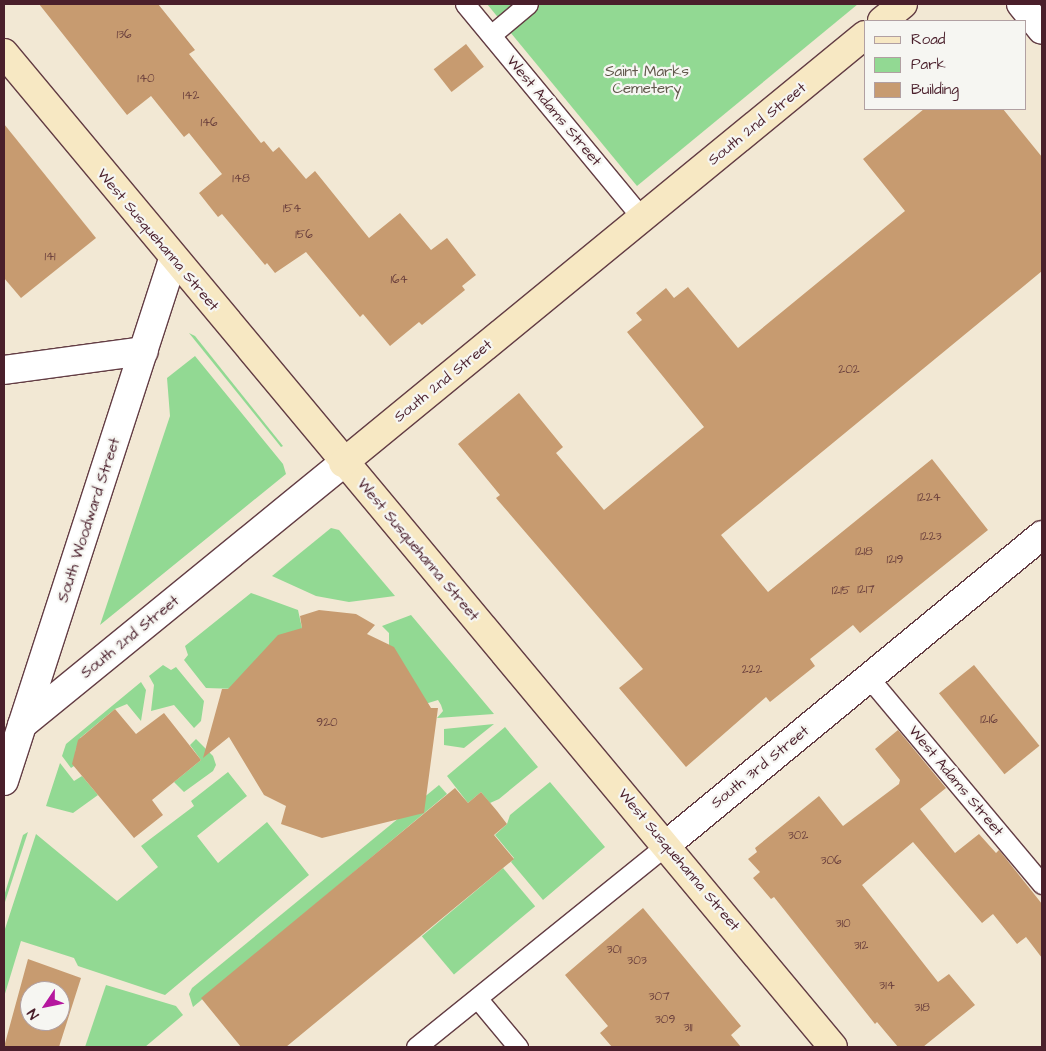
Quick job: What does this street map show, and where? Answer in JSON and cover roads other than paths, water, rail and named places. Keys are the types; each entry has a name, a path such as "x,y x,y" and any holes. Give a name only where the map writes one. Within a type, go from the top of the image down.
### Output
{"main road":[{"path":"883,20 904,4"},
{"name":"South 2nd Street","path":"343,463 864,37"},
{"name":"West Susquehanna Street","path":"4,53 343,463 666,845 833,1047"}],"street":[{"path":"1021,4 1042,30"},
{"name":"South Woodward Street","path":"4,781 173,258"},
{"path":"4,370 144,351"},
{"name":"South 2nd Street","path":"22,725 343,463"},
{"name":"South 3rd Street","path":"666,845 1042,535"}],"lane":[{"name":"West Adams Street","path":"465,4 642,218"},
{"path":"491,35 528,4"},
{"name":"West Adams Street","path":"869,678 1042,884"},
{"name":"South 3rd Street","path":"426,1044 477,998 666,845"},
{"path":"477,998 518,1047"}],"park label":[{"name":"Saint Marks Cemetery","path":"647,80"}]}
